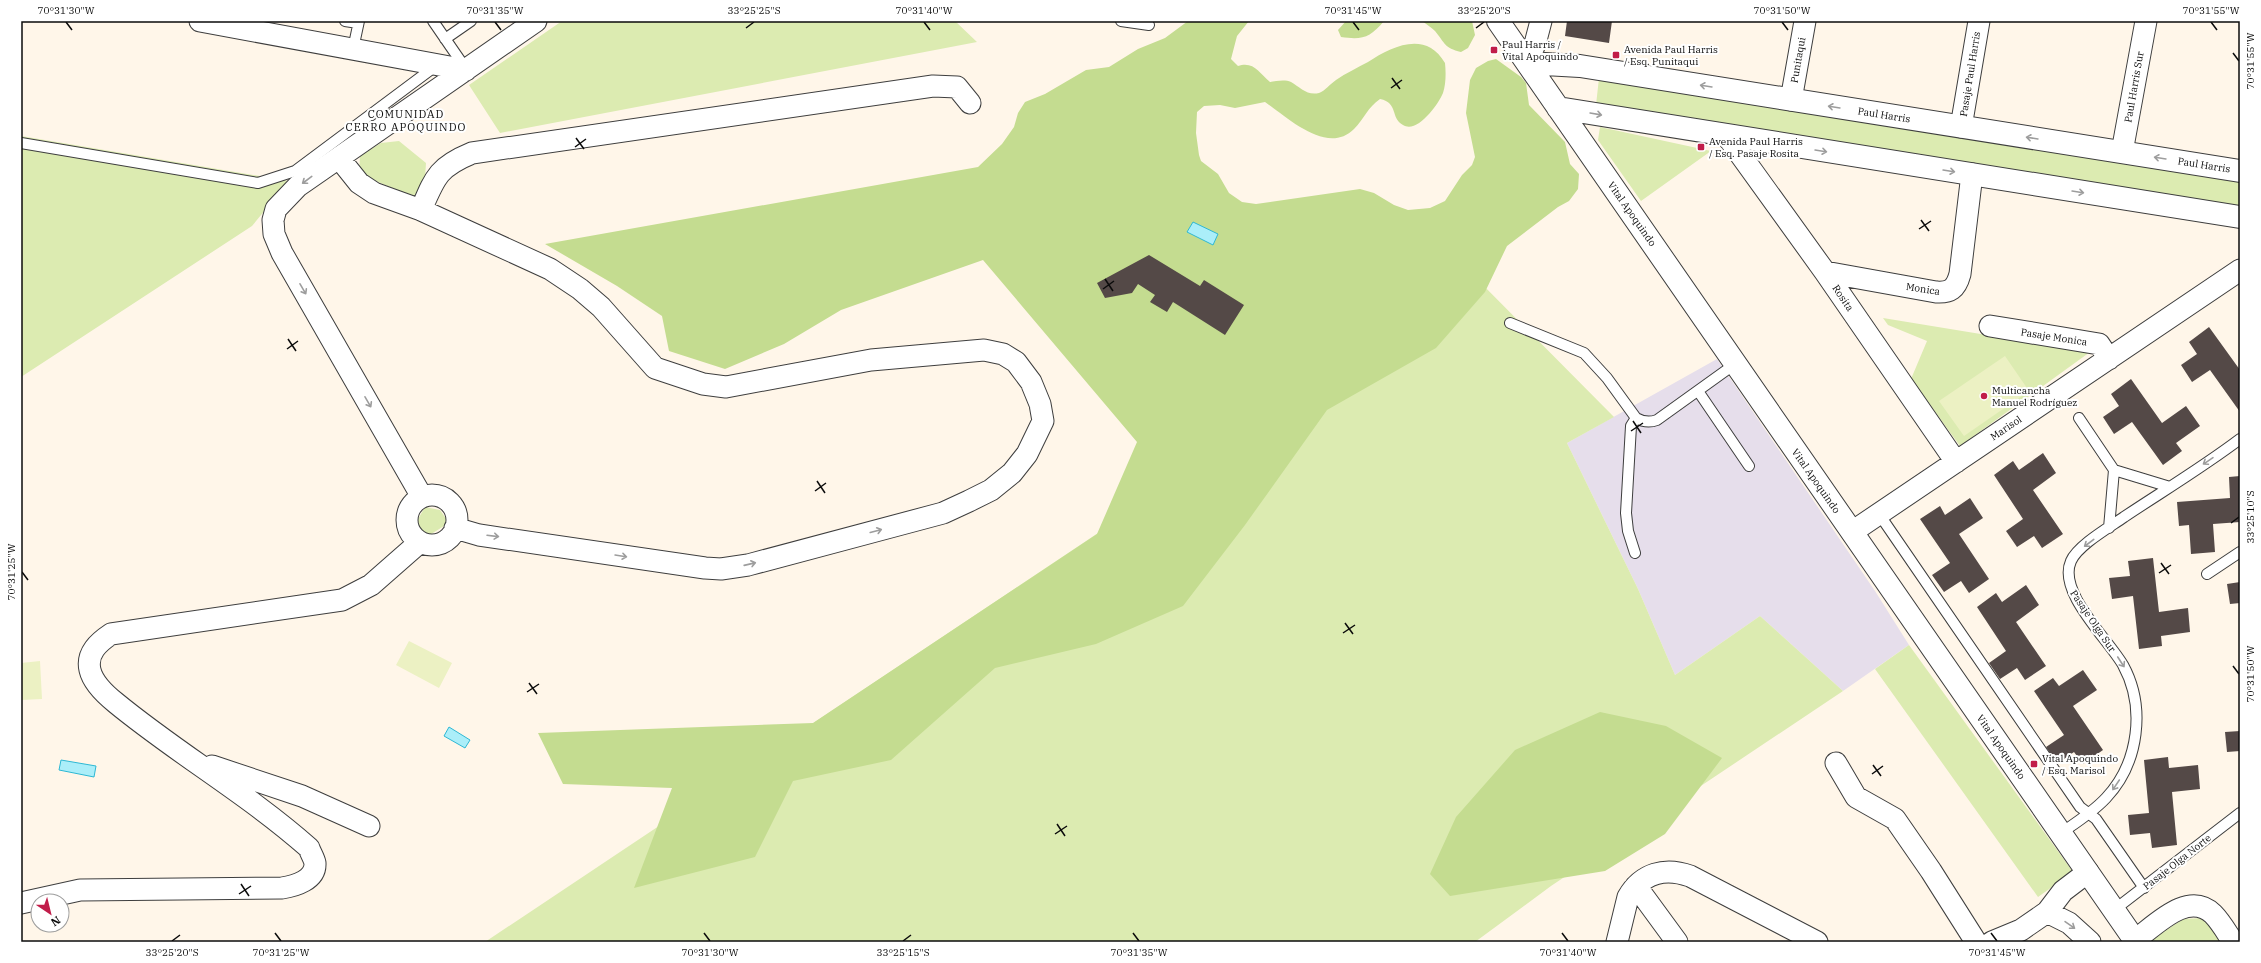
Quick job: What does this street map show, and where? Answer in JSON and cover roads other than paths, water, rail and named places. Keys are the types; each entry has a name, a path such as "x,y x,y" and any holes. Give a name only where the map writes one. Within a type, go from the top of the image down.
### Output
{"street":[{"path":"200,21 466,70"},
{"path":"422,497 282,254 274,234 273,220 276,209 298,186 536,21"},
{"name":"Vital Apoquindo","path":"1498,21 2136,941"},
{"path":"1527,63 1535,44 1541,21"},
{"name":"Punitaqui","path":"1791,100 1805,21"},
{"name":"Pasaje Paul Harris","path":"1961,127 1978,21"},
{"name":"Paul Harris Sur","path":"2122,152 2146,21"},
{"name":"Paul Harris","path":"1527,63 1580,66 2240,171"},
{"path":"421,210 437,176 445,166 472,153 933,86 957,87 970,103"},
{"path":"1558,108 2240,217"},
{"name":"Rosita","path":"1727,136 1956,462"},
{"path":"338,158 359,183 369,190 421,210 550,269 580,289 601,307 655,368 676,376 703,384 726,387 871,360 984,350 1003,354 1016,362 1031,382 1040,404 1042,421 1027,454 1012,473 991,490 943,513 748,565 721,569 705,568 478,534 455,528"},
{"name":"Monica","path":"1824,272 1947,293 1954,288 1960,274 1972,174"},
{"name":"Marisol","path":"1852,532 2240,270"},
{"name":"Pasaje Monica","path":"1990,326 2099,344 2110,359"},
{"path":"429,495 439,496 447,500 456,513 455,528 450,537 442,542 428,545 420,542 413,536 408,528 407,520 409,510 414,502 422,497 429,495"},
{"path":"21,903 80,890 282,888 296,886 306,880 313,871 315,862 309,848 195,760 116,703 99,687 90,670 90,657 97,643 111,634 342,600 371,585 420,542"},
{"path":"195,760 302,796 369,826"},
{"path":"1836,763 1856,797 1895,819 1931,871 1976,942"},
{"path":"1617,942 1628,897 1636,886 1652,875 1671,871 1681,873 1817,942"},
{"path":"1992,942 2021,930 2048,912 2063,891 2088,872"},
{"path":"1636,886 1677,942"},
{"path":"2136,941 2181,907 2193,906 2212,913 2233,942"},
{"path":"2048,912 2069,923 2090,942"}],"lane":[{"path":"345,21 359,22 353,49"},
{"path":"433,21 466,70"},
{"path":"445,38 471,21"},
{"path":"1122,21 1150,25"},
{"path":"21,144 258,184 295,171 438,64"},
{"path":"1510,323 1584,353 1607,378 1636,418 1651,423 1735,364"},
{"path":"1698,391 1749,466"},
{"path":"1635,553 1628,531 1626,513 1631,426 1636,418"},
{"path":"2079,418 2114,470 2109,528"},
{"name":"Pasaje Olga Sur","path":"2061,833 2089,813 2106,797 2124,772 2135,742 2137,726 2136,710 2130,679 2123,664 2084,610 2069,586 2067,578 2068,570 2073,556 2109,528 2240,439"},
{"path":"2114,470 2170,487"},
{"path":"1879,514 2080,807 2096,819 2144,888"},
{"path":"2207,574 2240,552"},
{"name":"Pasaje Olga Norte","path":"2114,910 2240,813"}],"water":[{"path":"1193,222 1218,234 1213,245 1187,232"},
{"path":"449,727 470,740 465,748 444,736"},
{"path":"61,760 96,766 94,777 59,770"}],"place":[{"name":"Paul Harris / Vital Apoquindo","path":"1494,50"},
{"name":"Avenida Paul Harris / Esq. Punitaqui","path":"1616,55"},
{"name":"Avenida Paul Harris / Esq. Pasaje Rosita","path":"1701,147"},
{"name":"Multicancha Manuel Rodríguez","path":"1984,396"},
{"name":"Vital Apoquindo / Esq. Marisol","path":"2034,764"}],"district":[{"name":"COMUNIDAD CERRO APOQUINDO","path":"406,120"}]}
